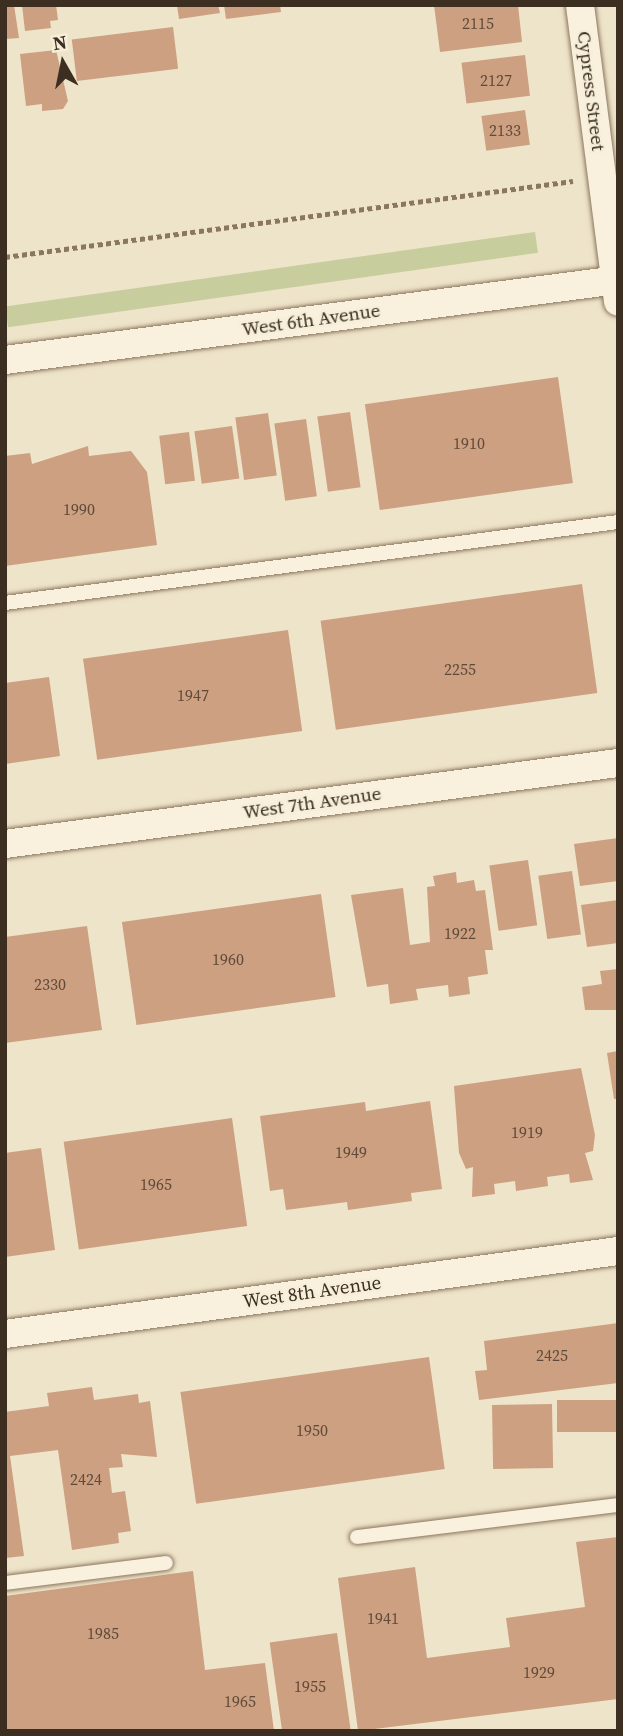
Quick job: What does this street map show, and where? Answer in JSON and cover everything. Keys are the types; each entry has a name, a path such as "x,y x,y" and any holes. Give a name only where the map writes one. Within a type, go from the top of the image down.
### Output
{"street":[{"name":"Cypress Street","path":"579,5 617,287"},
{"name":"West 6th Avenue","path":"5,360 617,287"},
{"name":"West 7th Avenue","path":"5,844 618,763"},
{"name":"West 8th Avenue","path":"5,1334 618,1251"}],"lane":[{"path":"5,603 618,522"},
{"path":"357,1536 618,1505"},
{"path":"5,1583 166,1563"}],"path":[{"path":"5,257 565,182"}],"green space":[{"path":"535,232 538,253 8,327 5,306"}],"building":[{"path":"5,5 14,5 19,38 5,39"},
{"path":"22,5 56,5 58,20 50,21 51,28 25,31"},
{"path":"177,5 218,5 220,13 179,19"},
{"path":"224,5 280,5 281,12 226,19"},
{"path":"434,5 518,5 522,42 440,52"},
{"path":"173,27 178,69 77,81 72,39"},
{"path":"56,50 68,101 63,109 42,111 42,104 26,106 20,54"},
{"path":"525,55 530,96 466,103 461,63"},
{"path":"525,110 530,145 486,151 481,116"},
{"path":"558,377 573,483 380,510 365,404"},
{"path":"350,412 361,487 328,492 317,417"},
{"path":"268,413 277,475 244,480 235,418"},
{"path":"306,419 317,496 285,501 274,423"},
{"path":"232,426 239,478 202,484 194,431"},
{"path":"189,432 195,481 165,484 159,436"},
{"path":"88,446 89,456 131,451 147,472 157,545 5,566 5,456 30,453 32,464"},
{"path":"582,584 597,693 336,730 321,621"},
{"path":"288,630 302,731 97,760 83,659"},
{"path":"49,677 60,756 5,764 5,683"},
{"path":"618,838 618,881 580,886 574,844"},
{"path":"528,860 537,925 499,931 489,865"},
{"path":"572,871 581,934 547,939 538,876"},
{"path":"456,872 457,883 474,880 476,891 485,890 493,950 485,950 488,974 468,977 470,994 449,997 448,985 416,989 418,1000 390,1004 388,984 367,987 351,895 403,888 410,945 430,942 427,887 435,886 433,876"},
{"path":"321,894 335,997 136,1025 122,922"},
{"path":"618,900 618,943 587,947 581,905"},
{"path":"87,926 102,1030 5,1043 5,937"},
{"path":"618,969 618,1010 585,1010 582,987 602,984 600,971"},
{"path":"618,1051 618,1099 614,1099 607,1053"},
{"path":"581,1068 595,1135 593,1151 585,1153 593,1180 570,1183 569,1174 547,1177 548,1186 516,1191 515,1181 494,1184 495,1194 472,1197 473,1167 466,1169 459,1153 454,1086"},
{"path":"430,1101 442,1189 411,1193 412,1201 348,1210 347,1202 286,1210 283,1189 270,1191 260,1116 365,1102 366,1111"},
{"path":"232,1118 247,1226 79,1250 64,1142"},
{"path":"41,1148 55,1250 5,1257 5,1153"},
{"path":"618,1323 618,1383 479,1400 475,1371 487,1370 484,1341"},
{"path":"429,1357 445,1469 196,1504 180,1392"},
{"path":"92,1387 94,1400 138,1394 139,1403 150,1401 157,1457 121,1454 123,1467 109,1468 112,1493 125,1491 131,1531 118,1533 119,1543 72,1550 58,1450 10,1456 24,1556 5,1558 5,1412 49,1406 47,1393"},
{"path":"557,1400 618,1400 618,1432 557,1432"},
{"path":"552,1404 553,1468 493,1469 492,1405"},
{"path":"618,1537 618,1699 358,1731 338,1578 415,1567 427,1658 510,1647 506,1618 585,1607 576,1542"},
{"path":"193,1571 205,1670 265,1663 274,1731 5,1731 5,1596"},
{"path":"337,1633 351,1731 282,1731 270,1642"}]}
